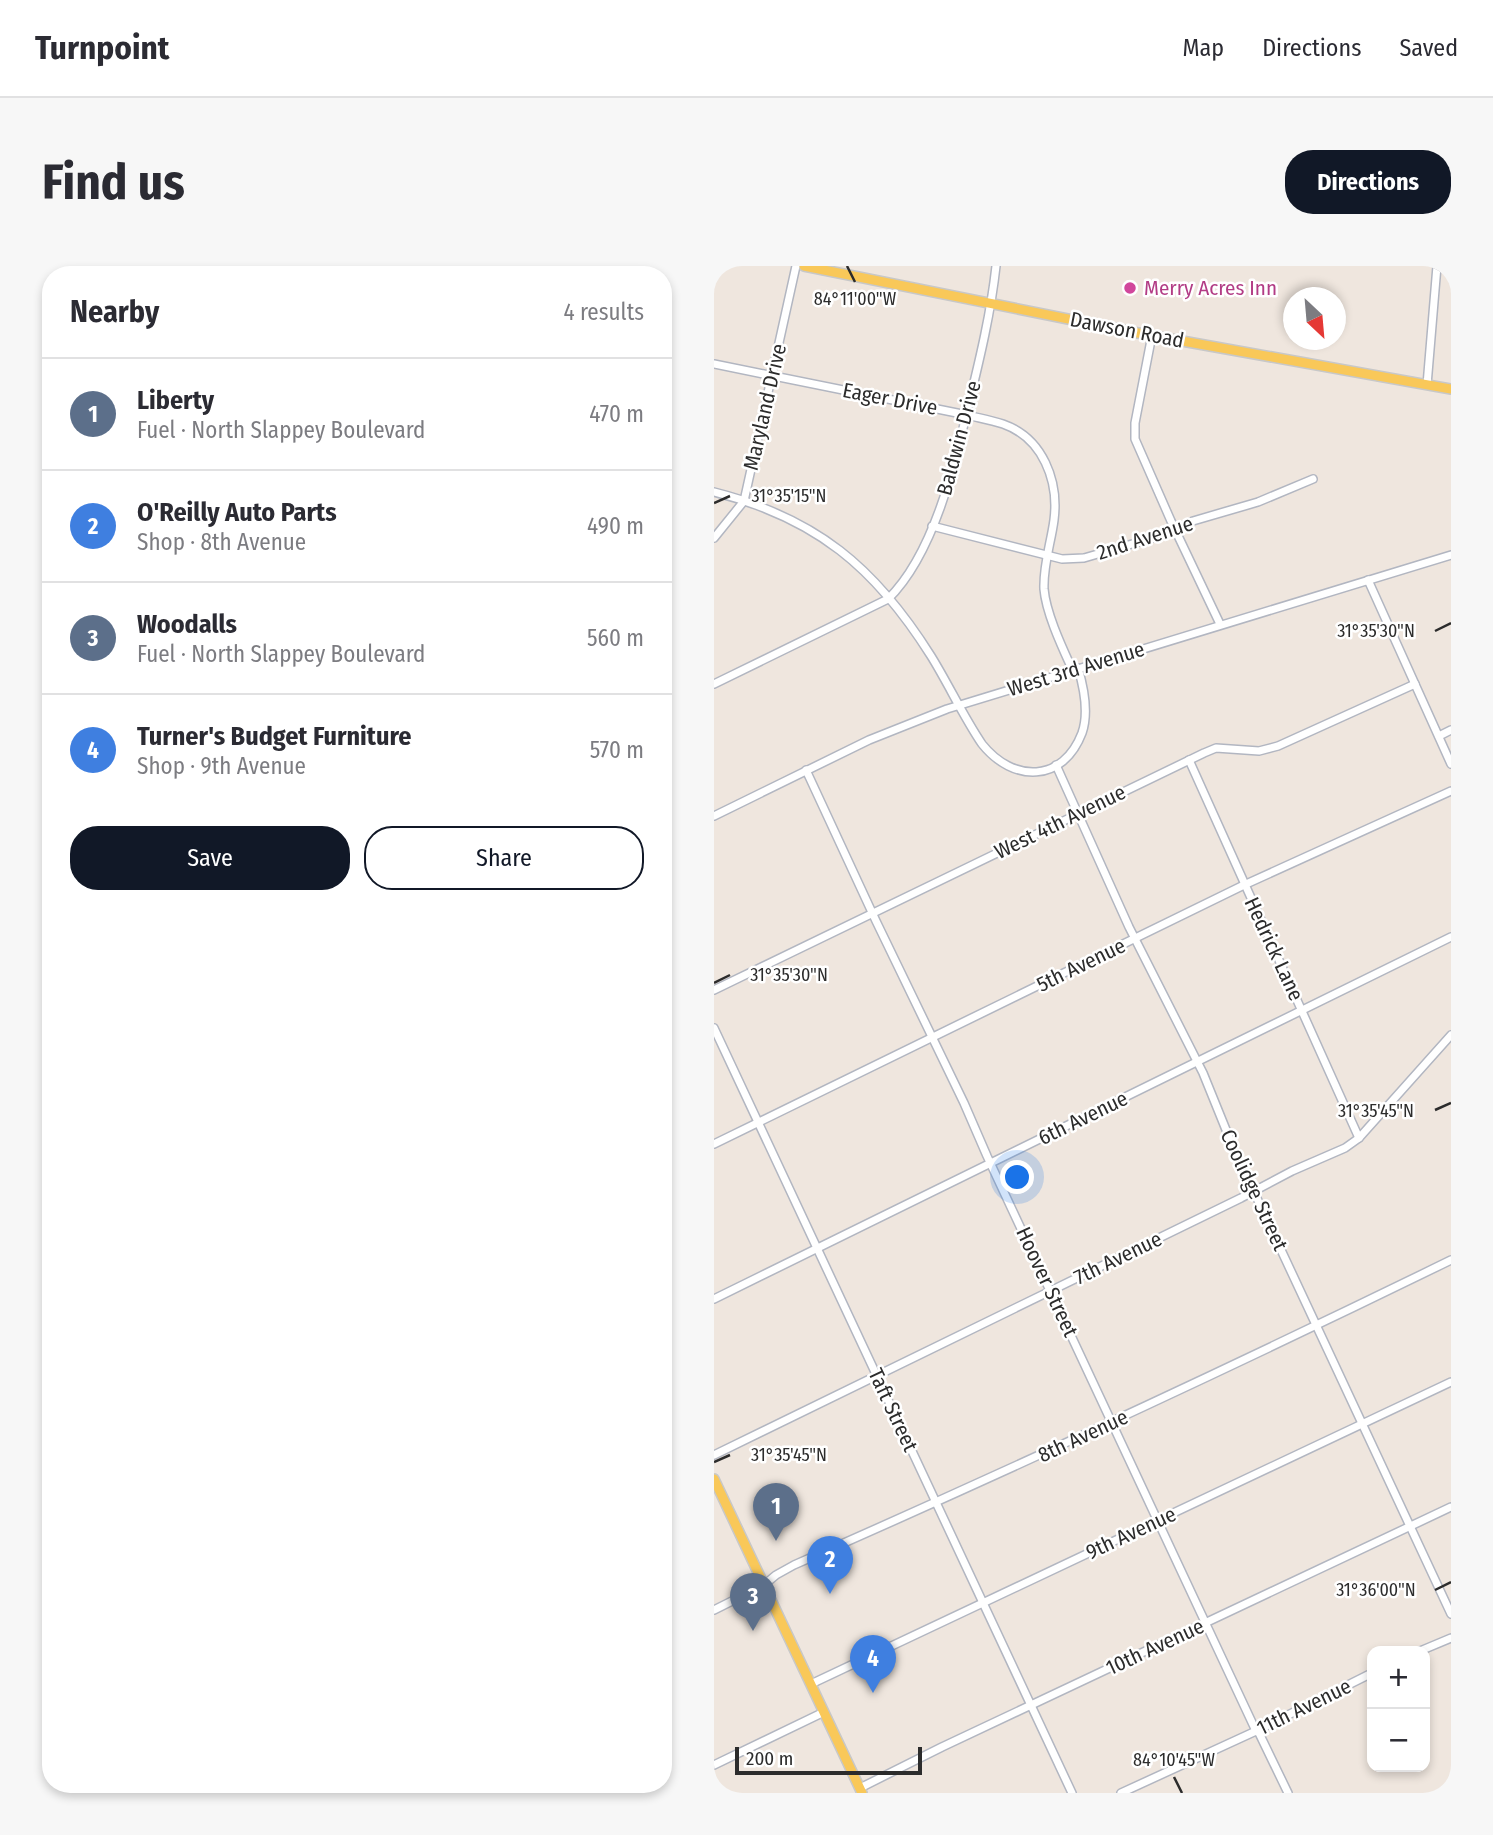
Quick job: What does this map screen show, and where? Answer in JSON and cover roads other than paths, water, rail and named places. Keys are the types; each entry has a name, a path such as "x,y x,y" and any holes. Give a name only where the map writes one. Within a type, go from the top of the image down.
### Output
{"main road":[{"name":"Dawson Road","path":"804,266 1152,335 1451,388"},
{"path":"714,1479 861,1791"}],"street":[{"name":"Maryland Drive","path":"714,538 744,501 796,266"},
{"name":"Baldwin Drive","path":"890,597 910,570 945,493 967,415 991,303 996,266"},
{"path":"1427,385 1437,266"},
{"path":"1152,335 1135,439 1220,624"},
{"name":"Eager Drive","path":"714,364 1005,424 1027,438 1042,455 1052,476 1055,494 1044,591 1085,701 1082,732 1070,752 1056,765"},
{"name":"2nd Avenue","path":"932,526 1062,559 1084,558 1258,502 1313,480"},
{"path":"714,492 787,517 818,533 890,597 919,638 991,755 1007,767 1030,772 1056,765"},
{"name":"West 3rd Avenue","path":"714,816 908,723 1220,624 1451,555"},
{"path":"1368,580 1451,764"},
{"path":"714,684 890,597"},
{"name":"West 4th Avenue","path":"714,990 1216,748 1250,751 1278,746 1415,684"},
{"path":"1439,736 1451,730"},
{"name":"Hedrick Lane","path":"1189,760 1360,1138"},
{"name":"Coolidge Street","path":"1056,765 1135,938 1197,1061 1233,1147 1451,1615"},
{"name":"Hoover Street","path":"806,770 1256,1731 1288,1793"},
{"name":"5th Avenue","path":"714,1144 1244,885 1451,791"},
{"name":"6th Avenue","path":"714,1299 1451,937"},
{"name":"Taft Street","path":"714,1028 1072,1793"},
{"name":"7th Avenue","path":"714,1455 1292,1171 1345,1148 1360,1138 1451,1035"},
{"name":"8th Avenue","path":"714,1610 764,1585 794,1565 1113,1422 1451,1260"},
{"name":"9th Avenue","path":"811,1684 1451,1382"},
{"name":"10th Avenue","path":"861,1791 1032,1705 1451,1507"},
{"path":"1430,1647 1451,1638"},
{"name":"11th Avenue","path":"1121,1793 1256,1731 1367,1676"},
{"path":"714,1765 824,1712"}],"place":[{"name":"Merry Acres Inn","path":"1130,288"},
{"name":"Liberty","path":"776,1541"},
{"name":"O'Reilly Auto Parts","path":"830,1594"},
{"name":"Woodalls","path":"753,1631"},
{"name":"Turner's Budget Furniture","path":"873,1693"}]}
